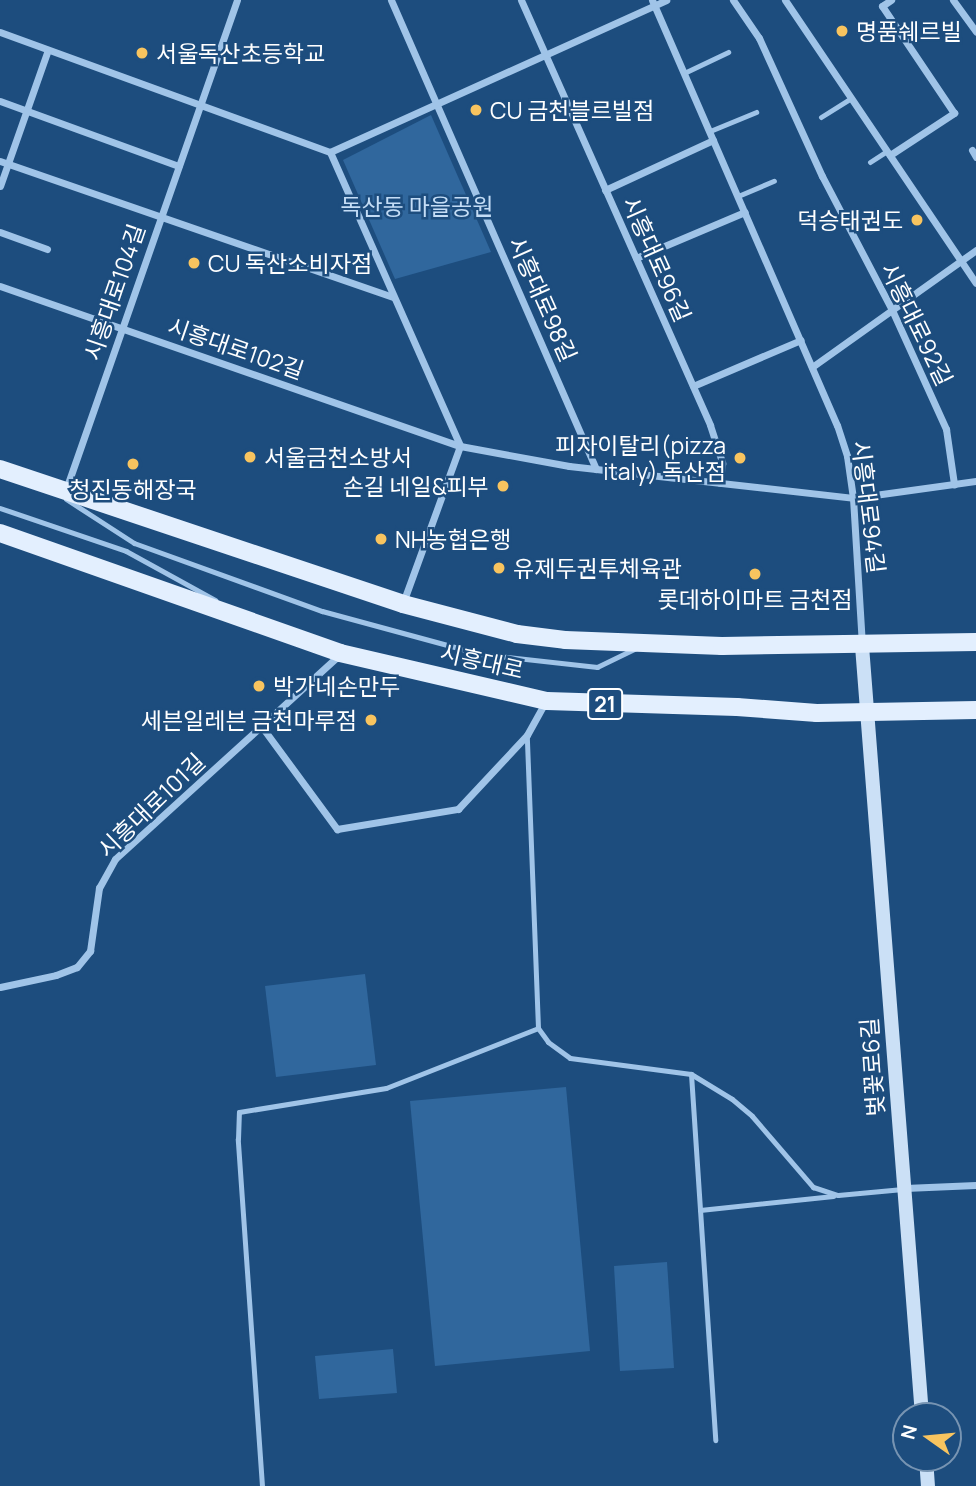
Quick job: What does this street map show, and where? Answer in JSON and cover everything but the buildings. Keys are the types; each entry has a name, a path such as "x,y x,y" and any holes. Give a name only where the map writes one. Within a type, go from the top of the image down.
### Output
{"main road":[{"name":"시흥대로","path":"0,469 403,604 517,634 565,640 722,646 862,646 976,642"},
{"name":"시흥대로","path":"0,533 340,653 547,701 867,713 976,710"}],"street":[{"name":"시흥대로104길","path":"64,492 237,0"},
{"name":"시흥대로98길","path":"391,0 596,469"},
{"name":"시흥대로96길","path":"521,0 710,425 722,463 720,482"},
{"path":"0,32 330,152 546,55 654,3 666,0"},
{"name":"시흥대로92길","path":"733,0 759,38 816,165 892,310 946,429 954,484"},
{"path":"785,0 976,283"},
{"path":"889,153 954,113 882,6 891,0"},
{"path":"953,0 976,32"},
{"name":"시흥대로94길","path":"654,3 813,367 848,456 862,646"},
{"path":"0,186 4,163 27,110 48,50"},
{"path":"0,101 179,166"},
{"path":"605,190 713,140"},
{"path":"330,152 460,446 403,604"},
{"path":"4,163 392,297"},
{"path":"636,258 745,212"},
{"path":"0,232 47,249"},
{"path":"813,367 976,250"},
{"name":"시흥대로102길","path":"0,286 460,446"},
{"path":"693,386 801,340"},
{"path":"460,446 596,469 853,498 976,481"},
{"name":"벚꽃로6길","path":"862,646 921,1402"},
{"name":"시흥대로101길","path":"0,987 56,975 78,967 90,951 99,888 115,859 340,653"},
{"path":"262,727 337,829 458,809 527,736 547,701"},
{"path":"905,1188 976,1185"}],"lane":[{"path":"684,73 728,52"},
{"path":"821,117 851,98"},
{"path":"710,131 756,112"},
{"path":"870,162 889,153"},
{"path":"738,196 774,181"},
{"path":"42,484 134,543 322,611 430,641 480,654 597,667 648,642"},
{"path":"0,508 126,551 244,619"},
{"path":"527,736 538,1028 548,1042 570,1058 691,1074 732,1099 752,1116 813,1187 838,1195"},
{"path":"262,1486 238,1139 239,1112 386,1088 538,1028"},
{"path":"691,1074 715,1440"},
{"path":"700,1210 905,1188"}],"green space":[{"name":"독산동 마을공원","path":"431,115 491,252 395,279 343,160"},
{"path":"365,974 376,1065 276,1077 265,986"},
{"path":"566,1087 590,1351 435,1366 410,1101"},
{"path":"667,1262 674,1368 620,1371 614,1266"},
{"path":"393,1349 397,1393 319,1399 315,1356"}],"place":[{"name":"명품쉐르빌","path":"842,31"},
{"name":"서울독산초등학교","path":"142,53"},
{"name":"CU 금천블르빌점","path":"476,110"},
{"name":"덕승태권도","path":"917,220"},
{"name":"CU 독산소비자점","path":"194,263"},
{"name":"서울금천소방서","path":"250,457"},
{"name":"피자이탈리(pizza italy) 독산점","path":"740,458"},
{"name":"청진동해장국","path":"133,464"},
{"name":"손길 네일&피부","path":"503,486"},
{"name":"NH농협은행","path":"381,539"},
{"name":"유제두권투체육관","path":"499,568"},
{"name":"롯데하이마트 금천점","path":"755,574"},
{"name":"박가네손만두","path":"259,686"},
{"name":"세븐일레븐 금천마루점","path":"371,720"}]}
